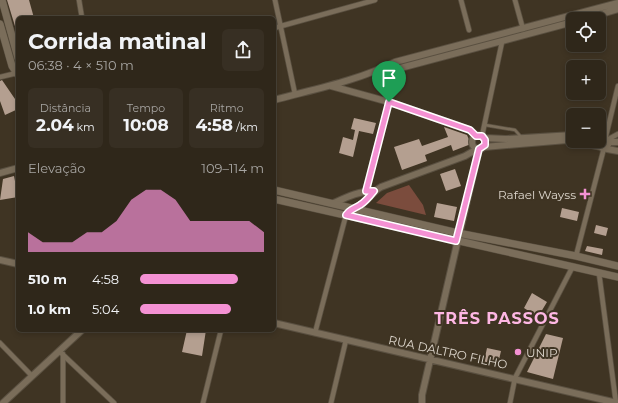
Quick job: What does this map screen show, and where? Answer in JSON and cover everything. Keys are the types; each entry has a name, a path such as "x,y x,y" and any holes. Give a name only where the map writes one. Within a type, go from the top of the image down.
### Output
{"main road":[{"path":"2,0 15,50 8,52"},
{"path":"0,24 12,66 16,71"},
{"path":"276,190 458,233 576,256 618,266"},
{"path":"276,198 618,277"},
{"path":"573,266 576,256"}],"street":[{"path":"79,0 82,16"},
{"path":"275,0 295,94"},
{"path":"276,27 376,0"},
{"path":"461,0 469,30"},
{"path":"515,0 522,29"},
{"path":"276,99 330,86 382,69 395,62 618,3"},
{"path":"595,12 605,6 618,9"},
{"path":"382,69 393,70 566,24"},
{"path":"481,137 502,42"},
{"path":"0,77 16,74"},
{"path":"330,86 389,102 470,130 486,142 480,148 465,156 374,191 366,191 347,196 334,203"},
{"path":"606,136 618,86"},
{"path":"366,191 389,102"},
{"path":"606,140 618,134"},
{"path":"566,135 522,138 481,137 472,143 480,148 566,140"},
{"path":"606,140 618,142"},
{"path":"422,403 422,395 431,361 456,241 480,148"},
{"path":"576,256 604,148 618,151"},
{"path":"0,173 16,169"},
{"path":"315,333 346,215 349,210 367,199 374,191"},
{"path":"0,260 16,264"},
{"path":"510,403 515,378 573,266"},
{"path":"599,272 616,403"},
{"name":"RUA DALTRO FILHO","path":"276,323 431,361 515,378 616,403"},
{"path":"3,403 61,352 80,332"},
{"path":"203,403 221,332"},
{"path":"331,403 346,340"},
{"path":"0,343 32,376"},
{"path":"61,352 63,403"},
{"path":"61,352 114,403"}],"lane":[{"path":"485,124 514,130 522,138"}],"shaded area":[{"path":"409,185 423,205 426,215 376,203 387,193"}],"building":[{"path":"7,0 29,0 33,16 16,16 16,29"},
{"path":"2,80 16,99 16,110 5,115 0,101 0,81"},
{"path":"354,118 376,123 373,134 359,131 353,157 339,153 343,137 353,140 355,130 351,129"},
{"path":"444,127 467,135 471,144 453,151 451,145 425,155 427,161 402,170 394,147 419,139 422,146 448,137"},
{"path":"455,169 461,186 446,191 440,174"},
{"path":"14,176 16,197 0,200 3,179"},
{"path":"437,203 457,207 454,221 434,217"},
{"path":"562,208 579,212 577,221 560,217"},
{"path":"596,225 608,228 606,236 594,233"},
{"path":"587,246 603,249 602,255 585,251"},
{"path":"532,293 547,302 538,317 524,308"},
{"path":"187,332 206,332 202,356 182,352"},
{"path":"546,334 563,338 553,379 527,372"},
{"path":"487,348 501,351 498,364 484,362"}],"place":[{"name":"Rafael Wayss","path":"585,194"},
{"name":"UNIP","path":"518,352"}],"district":[{"name":"TRÊS PASSOS","path":"497,318"}],"route":[{"path":"389,102 470,130 476,136 480,135 484,137 486,142 482,148 479,149 456,241 346,215 349,210 360,205 374,191 366,191 389,102"}]}
